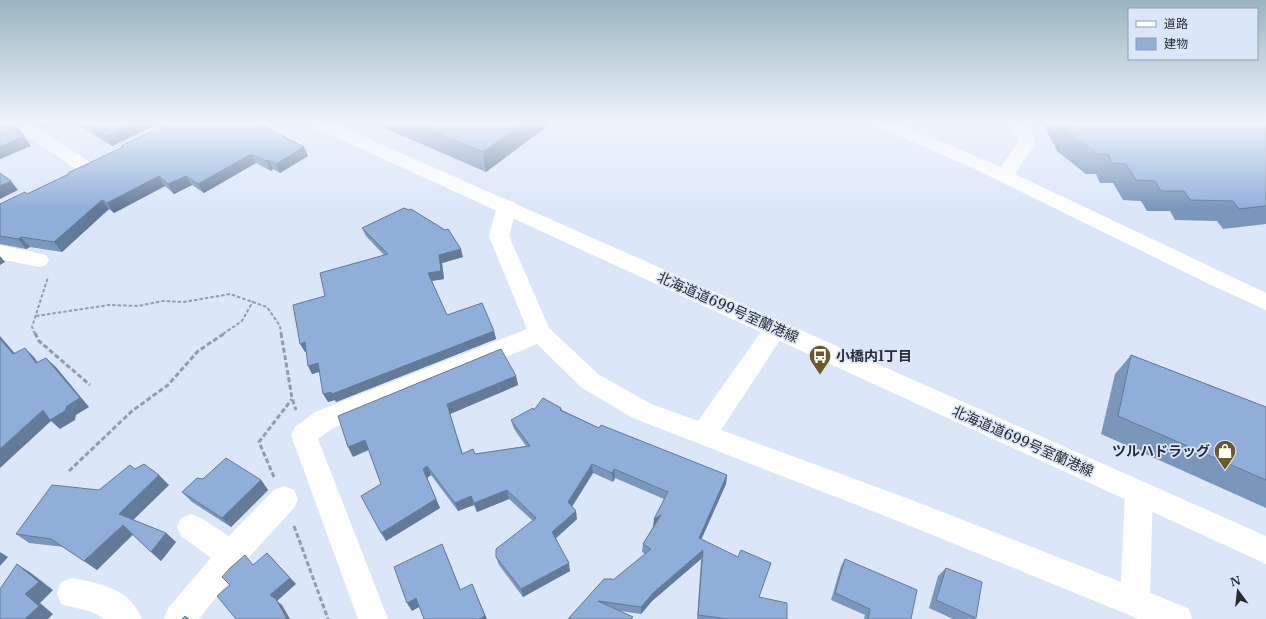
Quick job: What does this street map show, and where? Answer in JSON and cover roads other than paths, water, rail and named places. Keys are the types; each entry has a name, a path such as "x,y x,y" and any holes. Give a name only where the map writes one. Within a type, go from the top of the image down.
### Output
{"street":[{"path":"65,177 92,163 72,152"},
{"name":"北海道道699号室蘭港線","path":"385,152 1266,550"},
{"path":"952,152 1005,175 1204,274 1266,302"},
{"path":"1005,175 1020,152"},
{"path":"507,206 499,236 540,333 590,381 642,411 919,516 1177,619"},
{"path":"0,252 44,268"},
{"path":"704,434 776,328"},
{"path":"373,619 304,435 324,420 540,333"},
{"path":"1136,602 1139,493"},
{"path":"179,619 232,555 284,499"},
{"path":"191,527 232,555"},
{"path":"72,593 106,600 127,619"}],"place":[{"name":"小橋内1丁目","path":"820,376"},
{"name":"ツルハドラッグ","path":"1225,470"}]}
